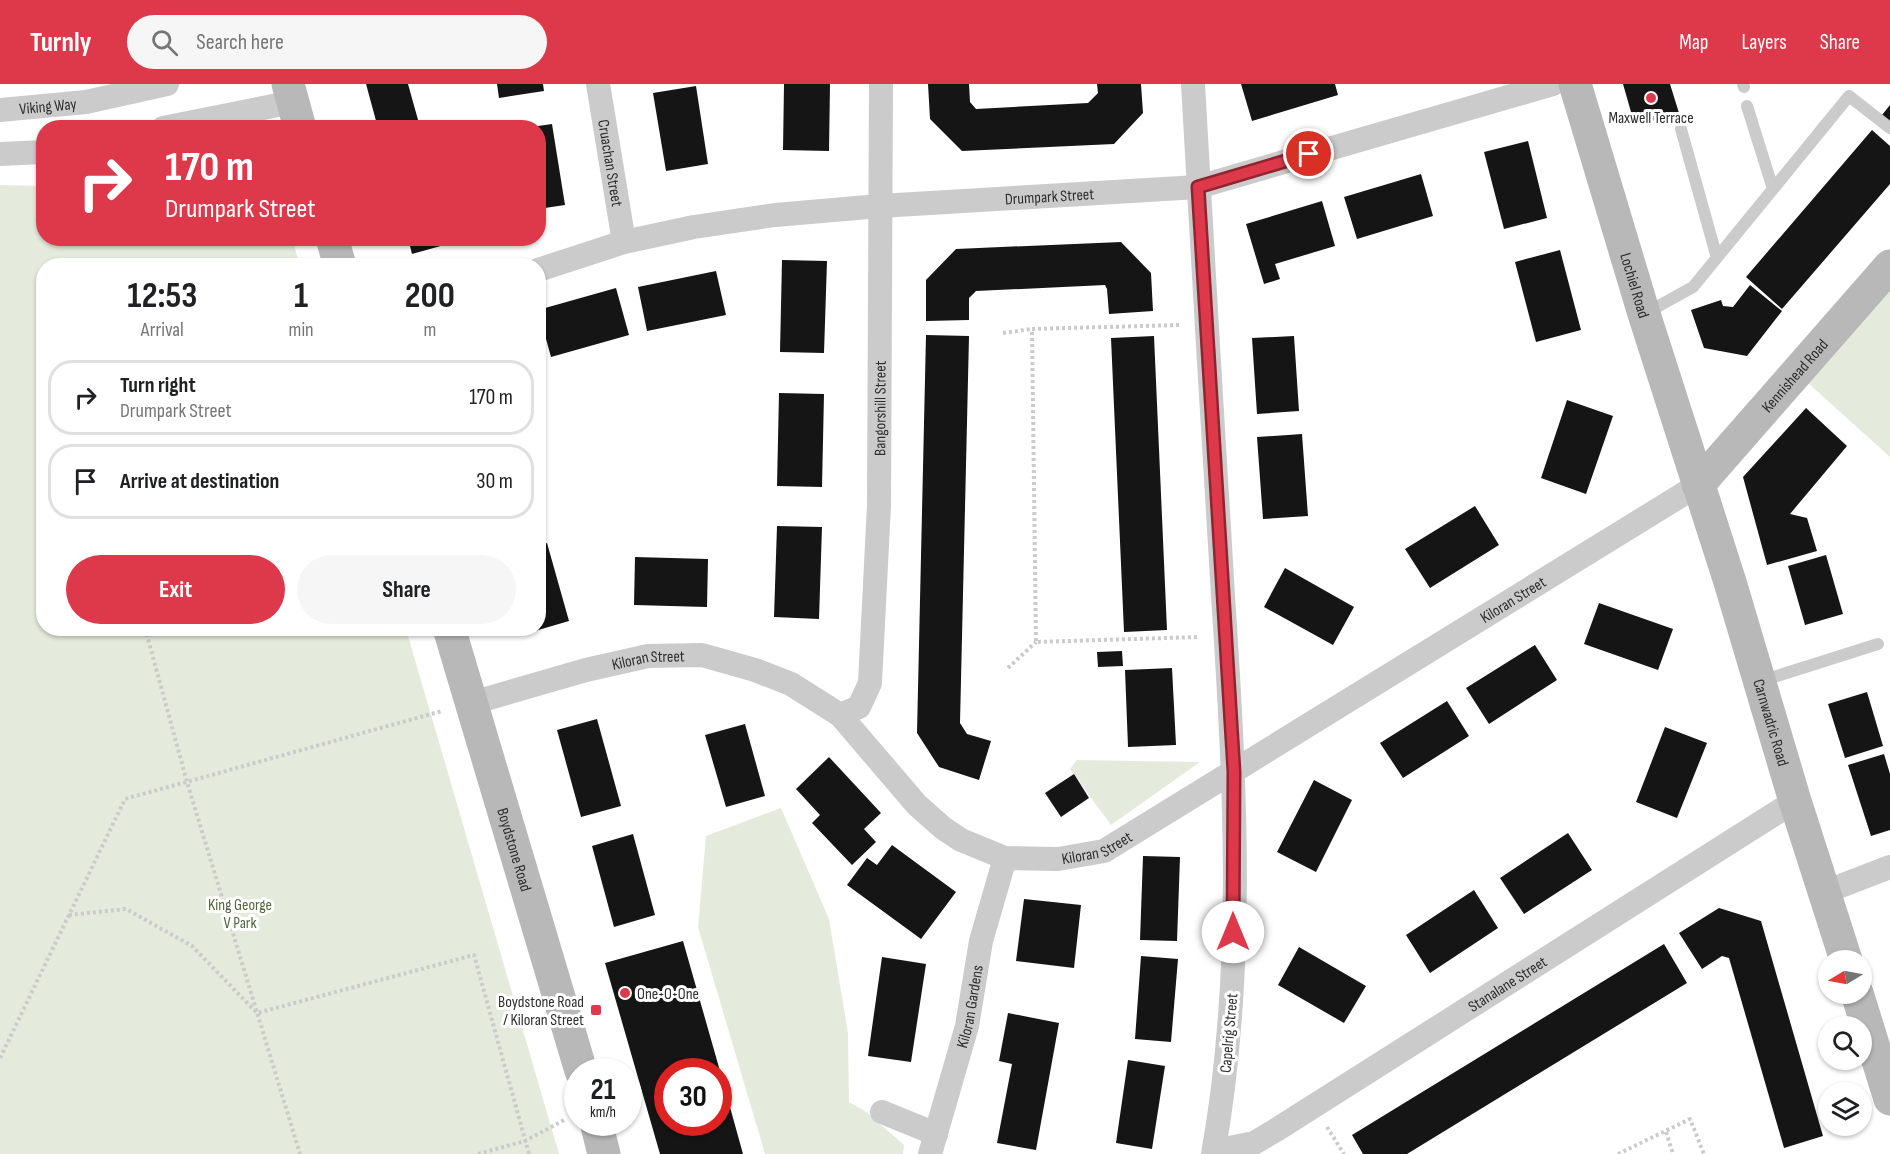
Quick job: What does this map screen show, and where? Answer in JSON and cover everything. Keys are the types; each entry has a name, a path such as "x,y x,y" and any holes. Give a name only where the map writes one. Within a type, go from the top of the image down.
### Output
{"street":[{"name":"Viking Way","path":"0,110 86,102 167,84"},
{"name":"Cruachan Street","path":"598,84 624,242"},
{"name":"Bangorshill Street","path":"840,716 859,707 870,683 879,505 880,84"},
{"name":"Capelrig Street","path":"1193,84 1234,772 1232,1000 1226,1067 1214,1153"},
{"name":"Drumpark Street","path":"546,267 624,242 694,227 775,215 880,206 1198,187 1553,84"},
{"name":"Lochiel Road","path":"1575,84 1698,485"},
{"path":"209,120 294,105"},
{"path":"0,154 36,152"},
{"name":"Kennishead Road","path":"1698,485 1890,266"},
{"name":"Kiloran Street","path":"472,703 586,670 648,656 702,655 755,670 791,684 840,716 917,805 943,828 961,840 1005,858 1058,859 1104,851 1698,485"},
{"name":"Carnwadric Road","path":"1698,485 1843,950"},
{"name":"Boydstone Road","path":"451,636 577,1058"},
{"name":"Stanalane Street","path":"1214,1153 1254,1143 1276,1130 1795,801"},
{"name":"Kiloran Gardens","path":"933,1144 967,1026 981,941 1005,858"},
{"path":"1825,892 1890,867"},
{"path":"1860,1004 1890,1099"},
{"path":"882,1112 933,1144"},
{"path":"592,1136 604,1154"}],"lane":[{"path":"1644,314 1693,287 1849,96 1890,128"},
{"path":"1747,106 1773,189"},
{"path":"1681,129 1717,258"},
{"path":"1760,681 1878,644"}],"path":[{"path":"1003,333 1032,329 1207,324"},
{"path":"1032,329 1036,642"},
{"path":"147,636 187,782 300,1154"},
{"path":"1008,668 1036,642 1226,636"},
{"path":"0,1058 125,799 472,703"},
{"path":"69,915 126,909 192,946 257,1013"},
{"path":"257,1013 474,955 529,1154"},
{"path":"1618,1154 1690,1119 1704,1154"},
{"path":"478,1154 525,1141 564,1126"},
{"path":"1665,1132 1672,1154"}],"green space":[{"name":"King George V Park","path":"0,185 36,186 36,246 294,246 298,258 36,258 36,636 408,636 559,1154 0,1154"},
{"path":"1890,290 1890,457 1808,383"},
{"path":"1077,760 1200,762 1111,825 1070,769"},
{"path":"781,808 829,919 848,1033 849,1102 865,1111 904,1145 903,1154 765,1154 698,927 706,836"}],"building":[{"path":"366,84 408,84 418,120 376,120"},
{"path":"497,84 543,84 544,91 499,98"},
{"path":"784,84 830,84 829,151 783,150"},
{"path":"928,84 969,84 970,102 976,109 1088,103 1098,93 1097,84 1141,84 1143,113 1114,144 962,151 930,119"},
{"path":"1241,84 1335,84 1338,95 1252,121"},
{"name":"Maxwell Terrace","path":"1623,84 1670,84 1679,113 1635,126"},
{"path":"696,86 708,164 666,171 653,93"},
{"path":"1890,105 1890,122 1882,115"},
{"path":"552,124 565,205 546,208 546,125"},
{"path":"1872,130 1890,146 1890,184 1782,309 1746,277"},
{"path":"1528,141 1547,218 1504,229 1484,152"},
{"path":"1421,174 1433,216 1357,239 1344,197"},
{"path":"1322,201 1335,246 1275,264 1280,279 1264,284 1246,224"},
{"path":"1121,242 1151,273 1153,311 1109,314 1105,285 976,291 969,298 969,320 926,321 926,280 956,249"},
{"path":"410,246 441,246 412,254"},
{"path":"1560,250 1581,330 1536,342 1515,262"},
{"path":"782,260 827,261 824,353 780,352"},
{"path":"716,271 726,315 647,331 638,287"},
{"path":"1750,285 1782,311 1747,356 1704,348 1691,310 1721,300 1723,306 1733,307"},
{"path":"616,288 629,335 551,357 546,339 546,308"},
{"path":"926,335 969,336 960,723 967,734 991,741 979,780 939,767 917,733"},
{"path":"1154,336 1167,630 1124,632 1111,338"},
{"path":"1294,336 1299,411 1257,414 1252,338"},
{"path":"779,393 824,394 822,487 777,486"},
{"path":"1567,400 1613,416 1586,494 1541,478"},
{"path":"1806,408 1847,446 1790,514 1807,518 1817,551 1767,565 1743,477"},
{"path":"1302,434 1308,516 1263,519 1257,437"},
{"path":"1475,506 1499,545 1430,588 1405,549"},
{"path":"777,526 822,527 819,619 774,617"},
{"path":"546,543 569,621 546,628"},
{"path":"1826,555 1843,614 1805,625 1788,566"},
{"path":"635,557 708,559 707,607 634,605"},
{"path":"1285,568 1354,607 1333,645 1264,607"},
{"path":"1599,603 1673,629 1658,670 1584,644"},
{"path":"1535,645 1557,680 1489,724 1466,688"},
{"path":"1122,651 1123,666 1098,667 1097,652"},
{"path":"1172,668 1176,745 1128,747 1125,670"},
{"path":"1867,692 1883,746 1845,758 1828,704"},
{"path":"1447,701 1469,736 1403,778 1380,743"},
{"path":"597,719 621,806 581,817 557,730"},
{"path":"745,724 765,796 726,807 705,735"},
{"path":"1665,727 1707,743 1677,818 1636,802"},
{"path":"1884,754 1890,774 1890,830 1871,836 1848,765"},
{"path":"829,757 881,813 864,829 876,842 852,865 812,823 820,815 796,789"},
{"path":"1074,774 1089,798 1061,817 1045,793"},
{"path":"1314,780 1352,800 1316,872 1277,852"},
{"path":"1568,833 1592,870 1524,914 1500,878"},
{"path":"633,834 655,915 614,927 592,846"},
{"path":"892,845 956,892 921,939 847,885 867,858 877,865"},
{"path":"1143,856 1180,857 1177,941 1140,940"},
{"path":"1474,890 1498,928 1430,973 1406,935"},
{"path":"1024,899 1081,905 1074,968 1016,961"},
{"path":"1719,908 1761,921 1818,1119 1818,1136 1823,1136 1784,1148 1729,958 1722,956 1702,969 1679,933"},
{"path":"683,941 716,1058 654,1058 654,1133 642,1091 642,1058 632,1058 605,963"},
{"path":"1664,944 1687,983 1407,1154 1363,1154 1352,1135"},
{"path":"1299,947 1366,986 1344,1023 1278,985"},
{"path":"1141,956 1178,959 1171,1042 1135,1039"},
{"path":"882,957 926,964 911,1062 868,1056"},
{"path":"1008,1013 1059,1023 1036,1150 997,1143 1012,1064 999,1061"},
{"path":"1128,1060 1165,1066 1152,1149 1116,1143"},
{"path":"732,1115 743,1154 660,1154 655,1136 732,1136"}],"place":[{"name":"Maxwell Terrace","path":"1651,98"},
{"name":"One-O-One","path":"625,993"},
{"name":"Boydstone Road / Kiloran Street","path":"596,1010"}],"route":[{"path":"1233,932 1234,772 1198,187 1309,154"}]}
